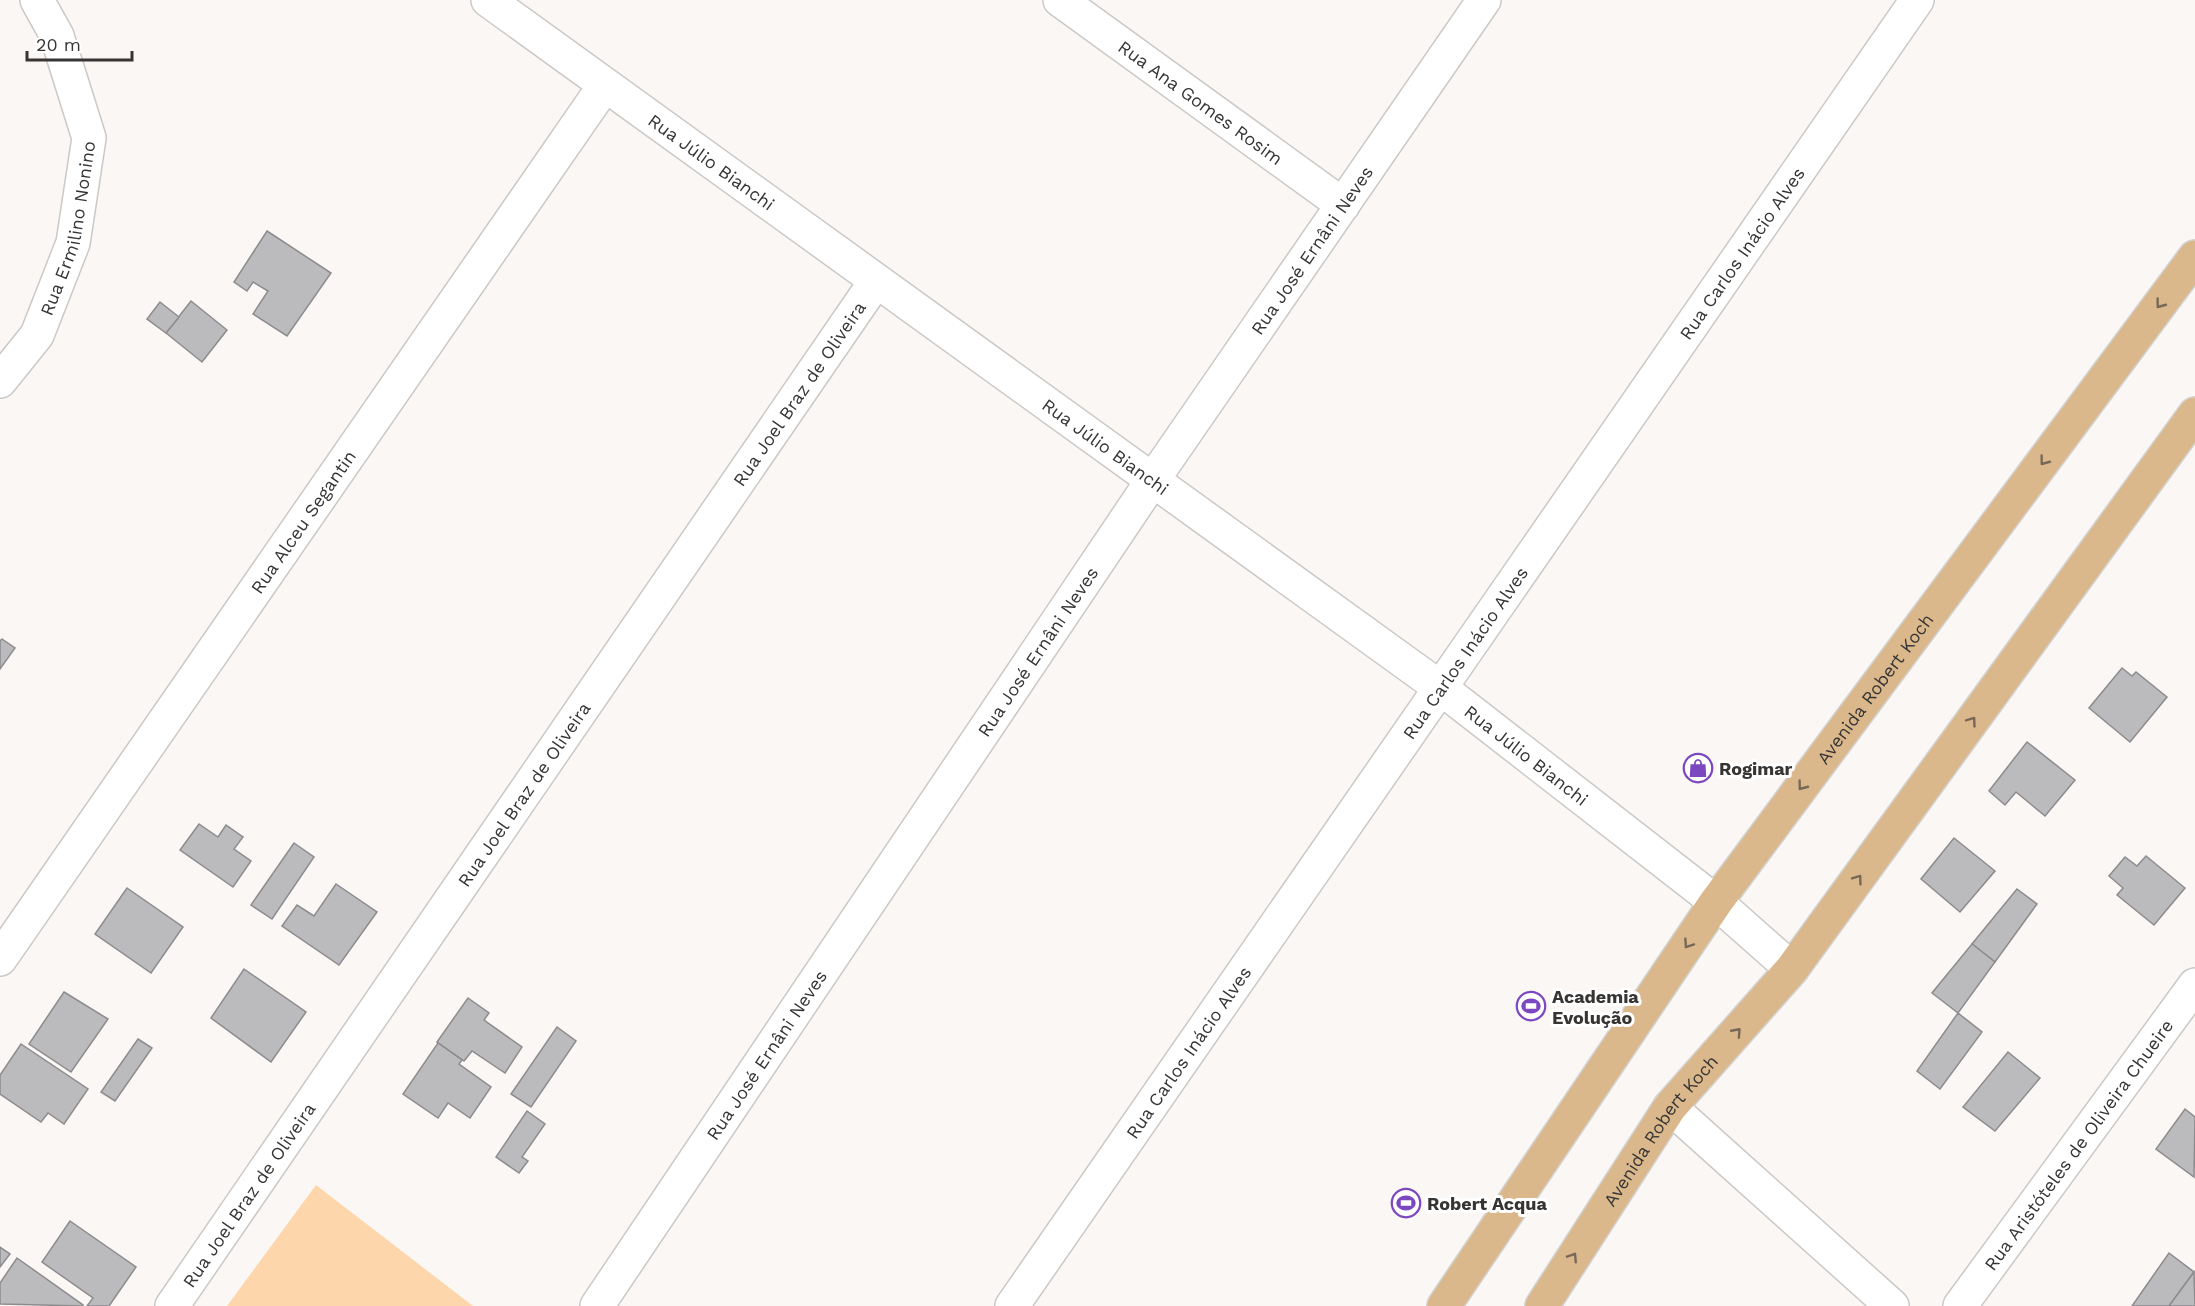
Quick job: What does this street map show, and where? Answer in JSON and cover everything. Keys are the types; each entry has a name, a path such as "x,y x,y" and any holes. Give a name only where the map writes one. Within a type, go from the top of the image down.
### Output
{"main road":[{"name":"Avenida Robert Koch","path":"1444,1306 1716,902 2195,257"},
{"name":"Avenida Robert Koch","path":"1542,1306 1670,1107 1792,969 2195,414"}],"street":[{"name":"Rua Ermilino Nonino","path":"0,381 37,335 73,243 89,138 57,36 37,0"},
{"name":"Rua Júlio Bianchi","path":"488,0 1442,689 1716,902 1792,969"},
{"name":"Rua Ana Gomes Rosim","path":"1060,0 1344,205"},
{"name":"Rua José Ernâni Neves","path":"597,1306 1152,481 1484,0"},
{"name":"Rua Carlos Inácio Alves","path":"1012,1306 1442,689 1917,0"},
{"name":"Rua Alceu Segantin","path":"0,958 606,85"},
{"name":"Rua Joel Braz de Oliveira","path":"172,1306 876,281"},
{"name":"Rua Aristóteles de Oliveira Chueire","path":"1960,1306 2195,985"},
{"path":"1670,1107 1892,1306"}],"shaded area":[{"path":"316,1185 473,1306 227,1306"}],"building":[{"path":"267,231 331,273 287,336 253,314 268,291 253,282 247,291 234,282"},
{"path":"191,301 227,330 202,362 166,333"},
{"path":"160,302 179,317 166,333 147,319"},
{"path":"2,639 15,648 0,669 0,641"},
{"path":"2122,668 2132,676 2136,672 2167,697 2130,742 2089,708"},
{"path":"2027,742 2075,780 2045,816 2016,792 2005,805 1989,791"},
{"path":"199,824 218,837 226,825 243,837 234,849 251,861 233,887 180,850"},
{"path":"1954,838 1995,871 1960,912 1921,879"},
{"path":"294,843 314,857 272,919 251,905"},
{"path":"2146,856 2185,888 2154,925 2117,895 2123,888 2109,876 2125,857 2137,866"},
{"path":"336,884 377,912 339,965 282,926 297,905 314,916"},
{"path":"127,888 183,927 151,973 95,934"},
{"path":"2017,889 2037,904 1995,962 1972,944"},
{"path":"1972,944 1995,962 1958,1013 1932,993"},
{"path":"244,969 306,1012 271,1062 211,1018"},
{"path":"64,992 108,1019 71,1072 29,1044"},
{"path":"468,998 489,1013 484,1020 522,1047 505,1073 472,1051 464,1061 437,1042"},
{"path":"1958,1013 1982,1032 1940,1089 1917,1071"},
{"path":"557,1027 576,1041 531,1107 511,1094"},
{"path":"138,1039 152,1048 115,1101 101,1092"},
{"path":"438,1043 462,1060 459,1064 491,1087 470,1118 448,1103 438,1118 403,1094"},
{"path":"21,1044 88,1089 64,1124 48,1113 41,1122 0,1094 0,1075"},
{"path":"2008,1052 2040,1078 1995,1131 1963,1107"},
{"path":"2185,1109 2195,1117 2194,1177 2156,1149"},
{"path":"527,1111 545,1124 522,1157 528,1161 519,1173 496,1157"},
{"path":"70,1221 136,1267 109,1306 87,1306 93,1298 42,1262"},
{"path":"0,1247 10,1254 0,1267"},
{"path":"2169,1253 2194,1272 2169,1306 2132,1306"},
{"path":"17,1258 83,1306 0,1304 0,1283"},
{"path":"2194,1272 2195,1306 2169,1306"}],"place":[{"name":"Rogimar","path":"1698,768"},
{"name":"Academia Evolução","path":"1531,1006"},
{"name":"Robert Acqua","path":"1406,1203"}]}
